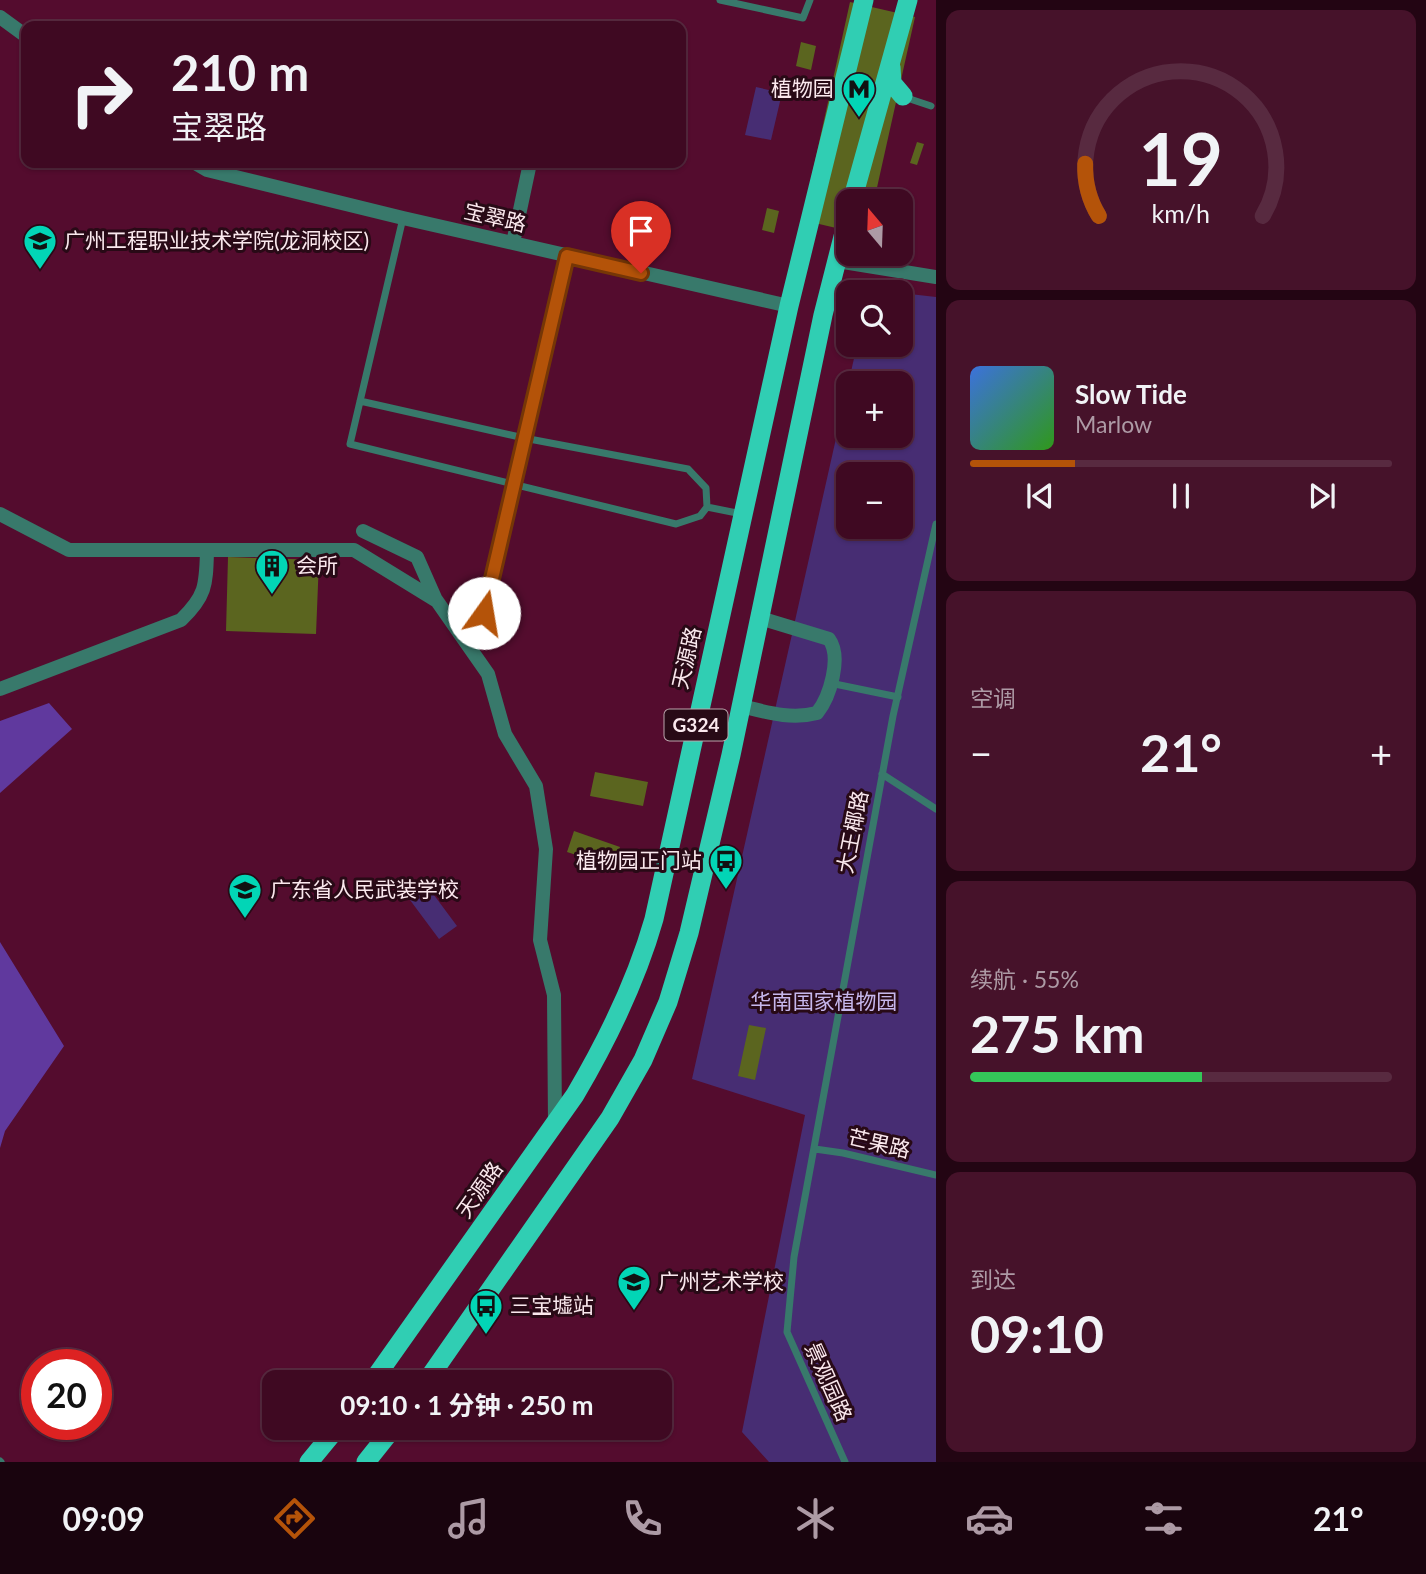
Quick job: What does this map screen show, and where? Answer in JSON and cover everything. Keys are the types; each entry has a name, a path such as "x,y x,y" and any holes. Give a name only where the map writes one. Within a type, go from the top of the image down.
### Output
{"highway":[{"name":"天源路","path":"381,1370 555,1124 603,1048 647,943 789,306 864,0"},
{"path":"855,189 908,0"},
{"path":"891,64 892,83 903,96"},
{"path":"877,112 888,97 903,96"},
{"name":"G324","path":"434,1370 610,1118 643,1060 678,972 741,706 836,266"},
{"path":"309,1462 327,1440"},
{"path":"366,1462 383,1440"}],"street":[{"path":"0,17 21,32"},
{"name":"宝翠路","path":"204,168 403,218 789,306"},
{"path":"513,243 529,168"},
{"path":"870,266 936,276"},
{"path":"0,514 69,550 354,550 437,601"},
{"path":"363,531 417,557 437,601 488,674 505,734 536,786 546,849 540,940 554,995 555,1124"},
{"path":"0,688 181,620 199,603 206,578 207,552"},
{"path":"741,706 781,716 806,716 817,713 830,683 835,650 830,639 760,618"}],"lane":[{"path":"720,0 803,18 810,0"},
{"path":"903,96 931,106"},
{"path":"360,401 524,439 688,469 706,488 707,508 700,516 676,524 350,444 360,401 403,218"},
{"path":"484,613 567,256"},
{"path":"707,508 742,514"},
{"name":"大王椰路","path":"815,1149 825,1075 882,775 936,524"},
{"path":"830,683 898,697"},
{"path":"882,775 936,810"},
{"name":"芒果路","path":"815,1149 936,1175"},
{"name":"景观园路","path":"815,1149 794,1257 788,1332 845,1462"}],"green space":[{"path":"756,87 782,93 771,140 745,135"},
{"name":"华南国家植物园","path":"913,294 936,297 936,1462 769,1462 742,1432 805,1115 692,1079 836,438 836,448 913,448 913,371 851,371 854,357 913,357"},
{"path":"428,887 457,926 439,939 410,900"}],"shaded area":[{"path":"49,703 72,729 0,793 0,721"},
{"path":"0,942 64,1046 5,1131 0,1148"}],"building":[{"name":"植物园","path":"850,2 915,17 877,189 836,189 836,228 802,220"},
{"path":"801,42 816,46 811,70 796,66"},
{"path":"917,142 924,144 917,165 910,163"},
{"path":"767,208 779,211 774,233 762,230"},
{"name":"会所","path":"228,557 319,560 316,634 226,631"},
{"path":"595,772 648,782 643,806 590,796"},
{"path":"574,831 620,847 613,867 567,852"},
{"path":"749,1025 766,1028 755,1080 738,1076"}],"place":[{"name":"植物园","path":"859,119"},
{"name":"广州工程职业技术学院(龙洞校区)","path":"40,271"},
{"name":"会所","path":"272,596"},
{"name":"植物园正门站","path":"726,891"},
{"name":"广东省人民武装学校","path":"245,920"},
{"name":"广州艺术学校","path":"634,1312"},
{"name":"三宝墟站","path":"486,1336"}],"route":[{"path":"484,613 567,256 641,273"}]}
